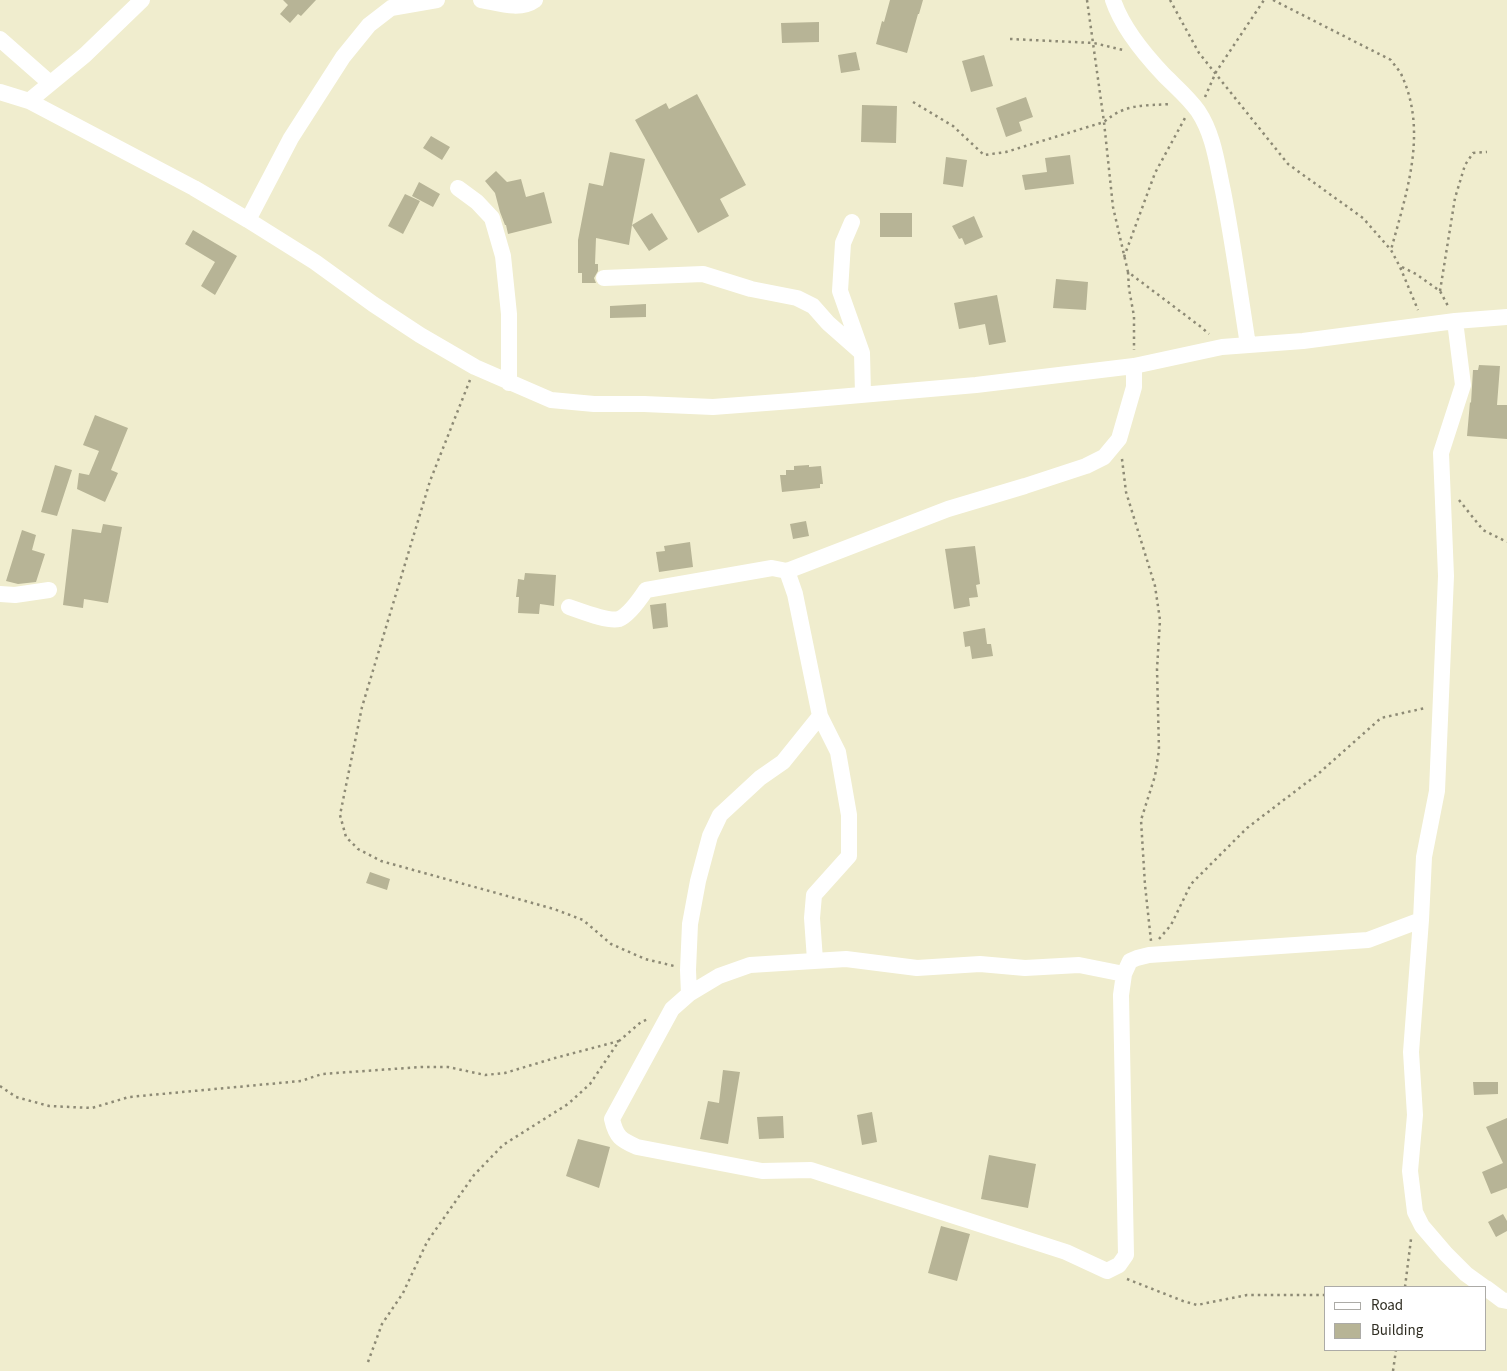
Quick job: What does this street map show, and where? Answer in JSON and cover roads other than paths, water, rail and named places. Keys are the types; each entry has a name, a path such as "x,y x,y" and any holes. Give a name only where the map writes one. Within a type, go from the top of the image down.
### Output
{"street":[{"path":"29,101 85,55 142,0"},
{"path":"248,220 291,138 343,57 369,25 389,4 437,0"},
{"path":"481,0 518,6 530,4 535,0"},
{"path":"1113,0 1125,26 1157,68 1196,108 1210,133 1233,244 1248,346"},
{"path":"0,39 50,83"},
{"path":"0,92 29,101 194,188 315,262 420,335 475,367 551,400 594,404 713,407 976,385 1134,366 1222,347 1303,341 1455,321 1507,317"},
{"path":"458,188 478,202 492,218 503,256 509,314 509,383"},
{"path":"852,222 843,243 840,291 862,353 863,394"},
{"path":"604,278 703,274 751,289 797,298 813,306 828,323 862,353"},
{"path":"1455,321 1463,385 1441,454 1446,576 1437,791 1424,857 1411,1052 1415,1115 1410,1171 1415,1212 1422,1226 1466,1274 1482,1286"},
{"path":"569,607 604,618 619,619 633,608 646,590 772,568 787,571 948,509 1086,466 1104,457 1119,439 1134,388 1134,366"},
{"path":"787,571 796,594 820,716 838,752 849,815 849,856 814,895 812,918 816,960"},
{"path":"0,594 15,595 49,590"},
{"path":"689,994 690,924 698,881 710,836 720,815 760,778 783,762 820,716"},
{"path":"1124,974 1079,965 1025,968 980,964 917,968 846,959 750,965 719,976 689,994 672,1009 612,1119 615,1130 623,1141 637,1147 762,1172 811,1170 1066,1252 1107,1270 1119,1265 1126,1255 1121,995 1124,974 1130,961 1151,951 1368,940 1421,920"},
{"path":"1487,1289 1502,1300 1507,1301"}]}
